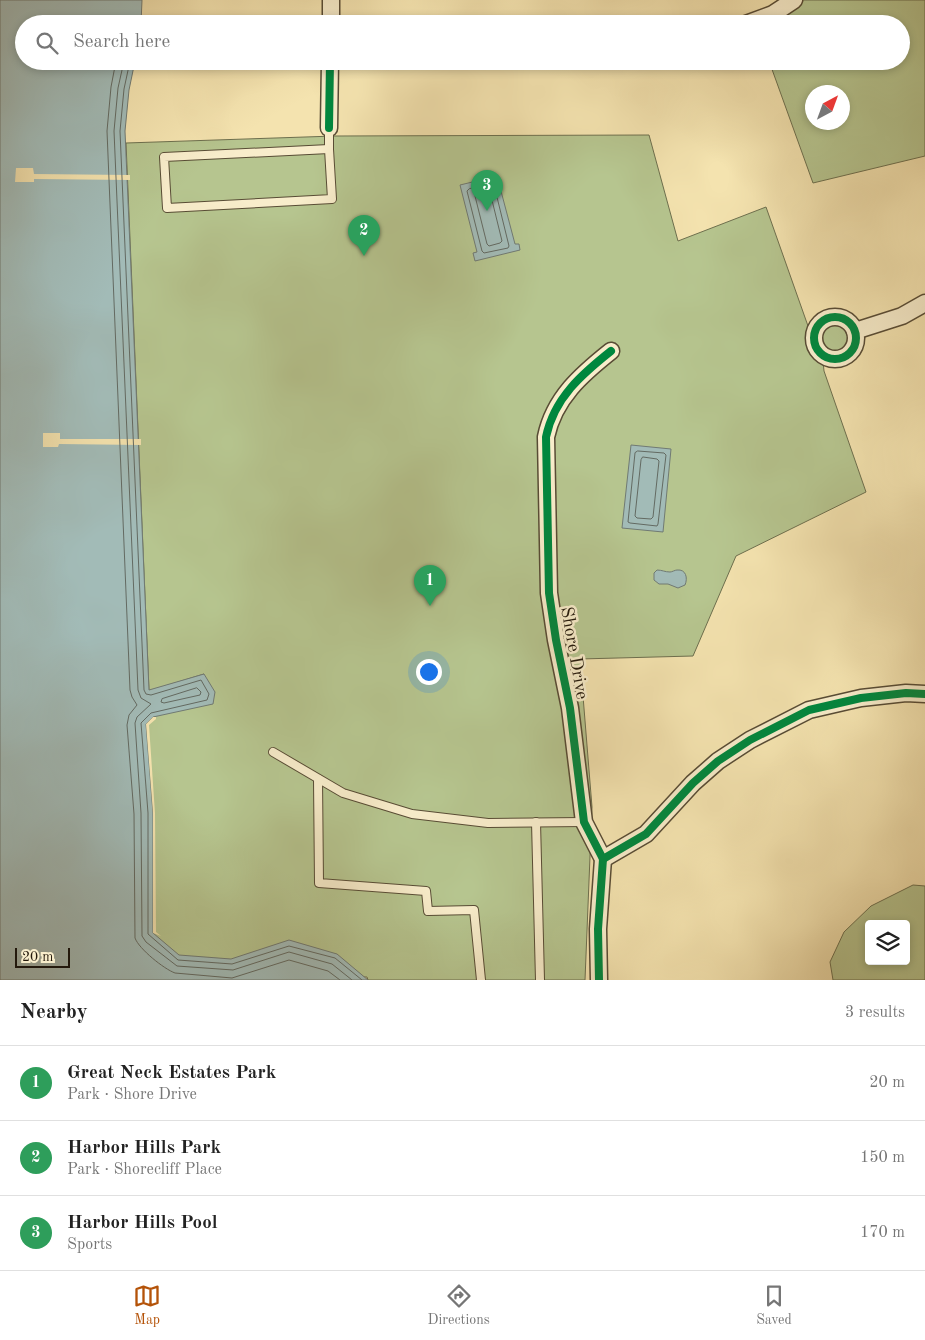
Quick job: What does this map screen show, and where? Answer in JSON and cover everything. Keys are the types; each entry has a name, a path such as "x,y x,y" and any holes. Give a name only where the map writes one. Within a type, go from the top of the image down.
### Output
{"street":[{"path":"331,0 331,15"},
{"path":"770,15 794,0"},
{"path":"329,128 330,70"},
{"path":"855,332 902,316 925,303"},
{"name":"Shore Drive","path":"603,859 584,822 570,708 556,640 549,593 546,437 550,420 568,389 611,351"},
{"path":"600,980 598,929 603,859 646,834 692,783 718,761 750,740 809,710 861,698 906,693 925,694"}],"lane":[{"path":"328,149 164,157 167,208 332,199 328,149 329,128"},
{"path":"272,752 343,793 412,814 488,823 584,822"},
{"path":"318,779 319,883 426,891 428,911 474,910 481,980"},
{"path":"536,822 540,980"}],"green space":[{"path":"794,0 925,0 925,156 813,183 772,70 910,70 910,15 770,15"},
{"path":"649,135 678,241 766,207 808,326 822,351 824,371 866,492 736,556 693,656 580,659 592,807 585,980 368,980 367,977 239,975 128,980 153,933 153,813 146,724 204,674 149,691 126,143 335,136"},
{"path":"835,321 842,322 847,326 851,331 851,345 847,350 842,354 835,355 828,354 823,350 819,345 818,338 819,331 823,326 828,322"},
{"path":"913,885 925,886 925,980 833,980 830,962 844,932 871,906"}],"water":[{"path":"0,0 142,0 141,15 15,15 15,70 133,70 125,131 149,690 204,674 215,692 213,704 153,717 146,724 153,813 153,933 179,955 231,959 289,940 337,954 368,980 0,980"},
{"path":"497,176 515,244 519,244 520,250 475,261 473,253 477,252 460,185"},
{"path":"631,445 671,449 663,532 622,528"},
{"path":"657,570 670,572 680,570 684,572 686,577 685,585 678,588 668,584 659,584 654,580 654,573"}],"pier":[{"path":"16,168 33,168 34,174 130,175 130,180 34,179 34,182 15,182"},
{"path":"43,433 60,433 60,439 141,439 141,445 59,444 58,447 43,447"},
{"path":"153,717 156,717 156,719 149,725 155,813 156,932 161,936 153,933 153,813 146,724"}],"cycle path":[{"path":"329,128 330,70"},
{"path":"835,317 850,323 856,338 850,353 835,359 820,353 814,338 820,323 835,317"},
{"path":"599,980 598,929 603,859 584,822 570,708 556,640 549,593 546,437 555,410 562,399 580,378 611,351"},
{"path":"603,859 646,834 693,783 718,761 750,740 809,710 861,698 906,693 925,694"}],"place":[{"name":"Harbor Hills Pool","path":"487,211"},
{"name":"Harbor Hills Park","path":"364,256"},
{"name":"Great Neck Estates Park","path":"430,606"}]}
